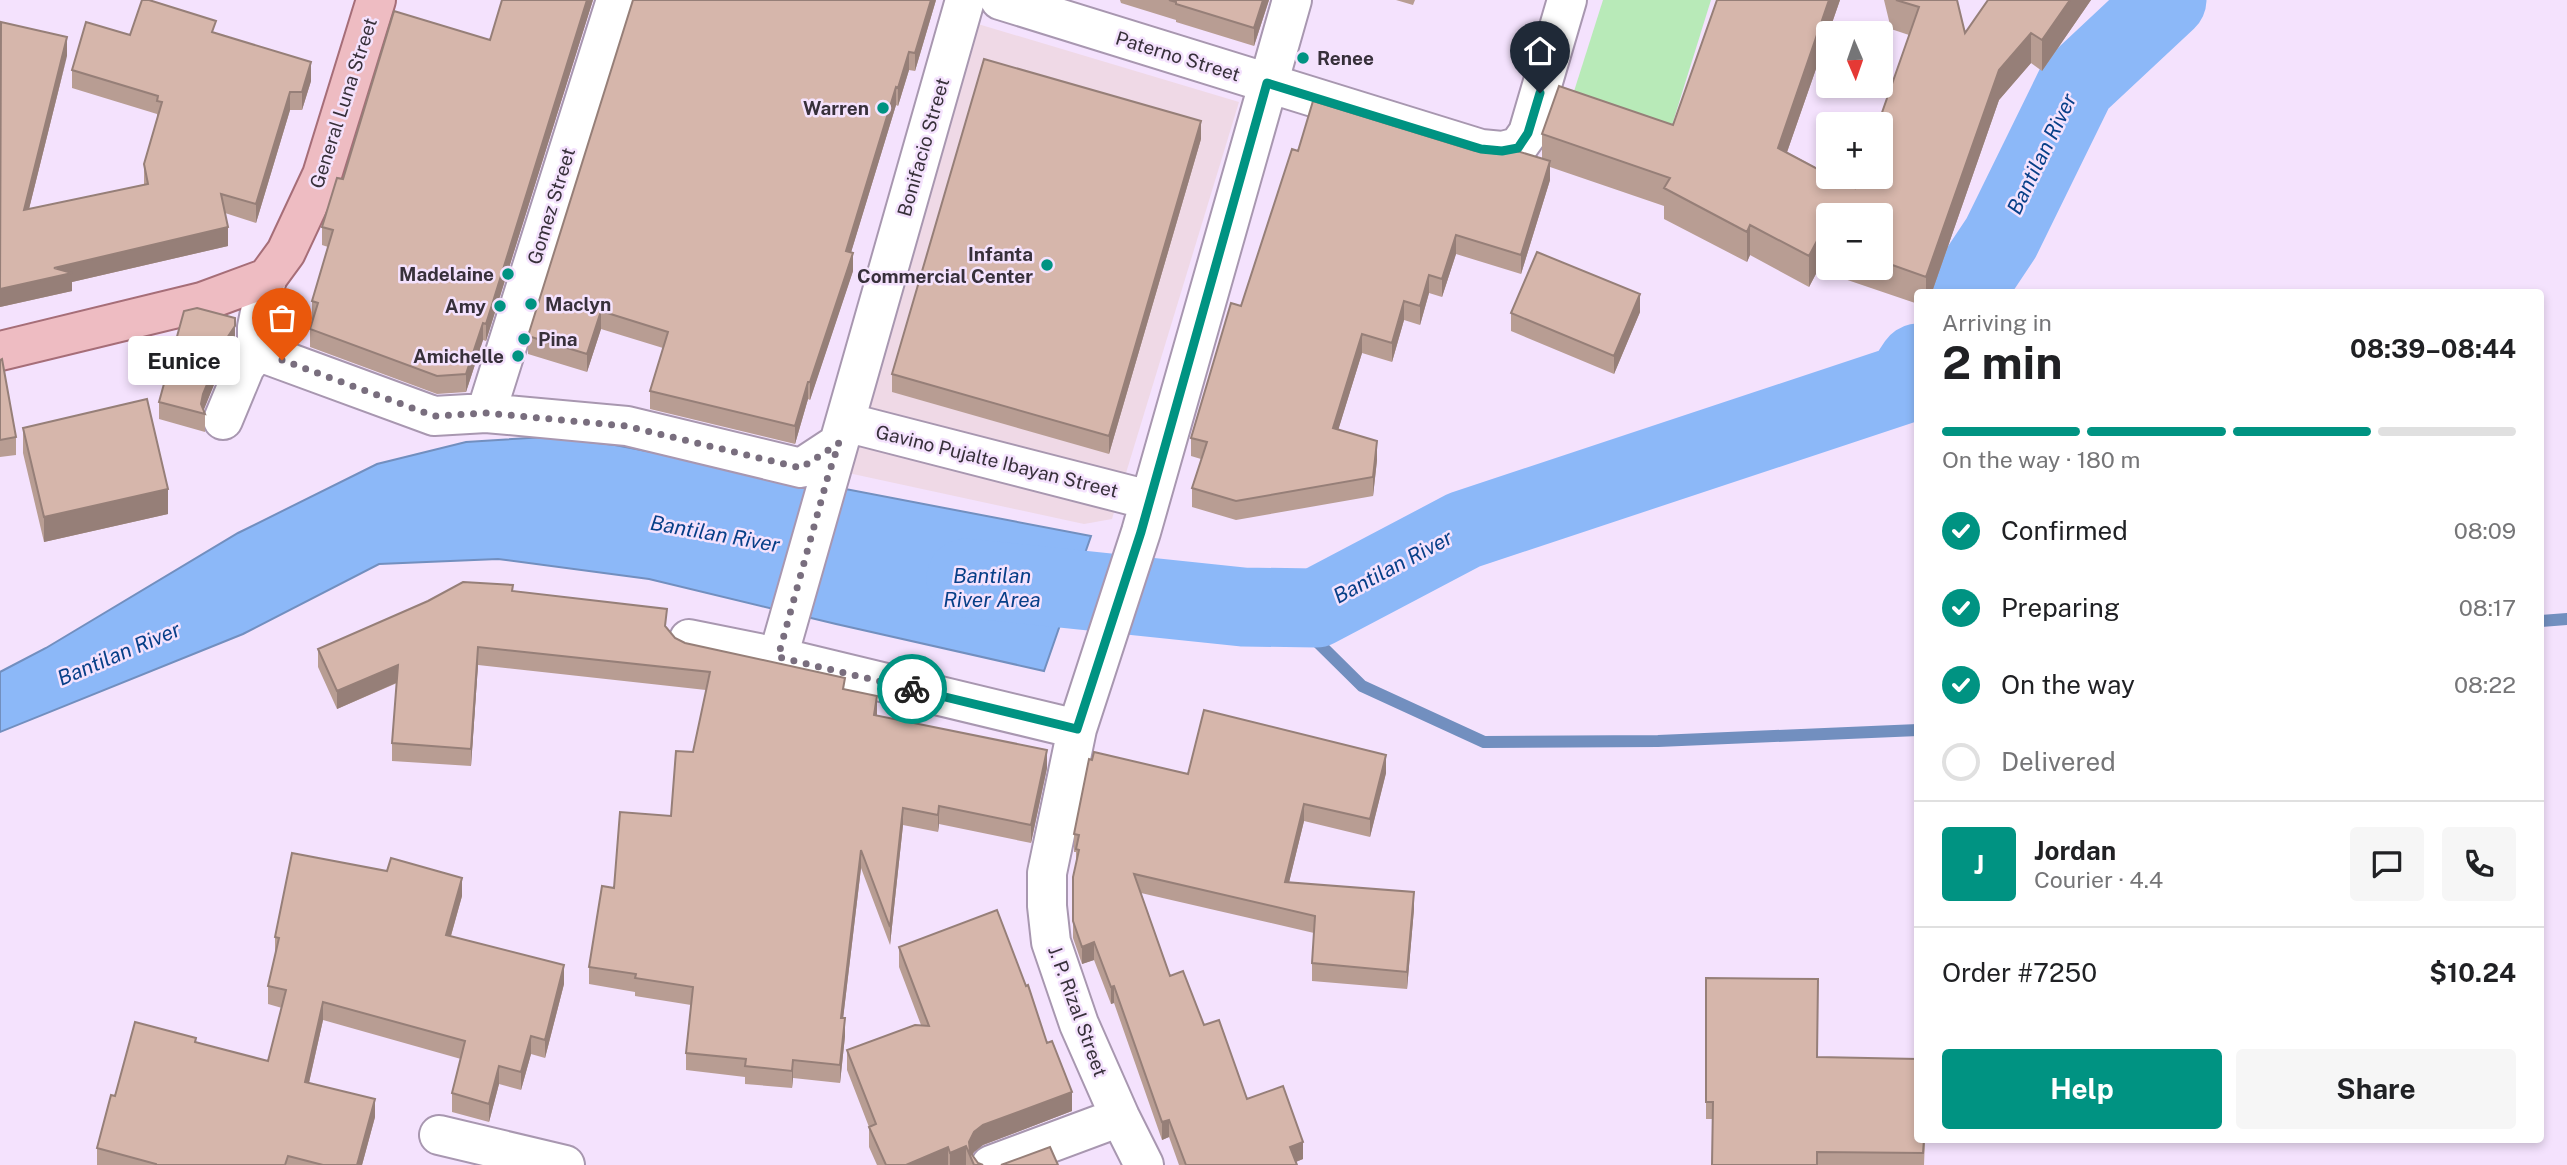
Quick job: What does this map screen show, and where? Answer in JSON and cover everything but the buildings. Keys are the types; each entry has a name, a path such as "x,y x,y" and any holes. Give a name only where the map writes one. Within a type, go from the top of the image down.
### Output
{"main road":[{"name":"General Luna Street","path":"267,278 286,253 322,176 376,0"},
{"path":"0,351 202,302 267,278"}],"street":[{"name":"Gomez Street","path":"486,413 617,0"},
{"name":"Bonifacio Street","path":"780,649 965,0"},
{"name":"Paterno Street","path":"1000,0 1481,149 1502,151 1518,148 1528,133 1567,0"},
{"name":"J. P. Rizal Street","path":"1144,1165 1079,1024 1051,942 1047,906 1049,862 1077,729 1145,516 1292,0"},
{"path":"223,420 245,367 257,351 257,327 267,278"},
{"path":"257,351 434,416 486,413 626,426 801,468 837,447"},
{"name":"Gavino Pujalte Ibayan Street","path":"837,447 1145,516"},
{"path":"690,639 780,649 1077,729"},
{"path":"991,1165 1120,1117"},
{"path":"439,1135 565,1165"}],"shaded area":[{"name":"Infanta Commercial Center","path":"968,21 1239,102 1112,519 1084,524 839,471"}],"green space":[{"path":"1603,0 1711,0 1668,138 1569,107"}],"water":[{"name":"Bantilan River Area","path":"545,437 615,445 1091,536 1044,671 649,579 498,559 379,564 243,634 0,732 0,672 46,648 238,533 377,464 466,442"}],"waterway":[{"name":"Bantilan River","path":"1967,289 2001,238 2076,85 2167,0"},
{"name":"Bantilan River","path":"966,578 1243,607 1316,608 1464,530 1904,384 1914,369"},
{"path":"1282,607 1362,686 1484,742 1658,741 1914,730"},
{"path":"2544,621 2567,619"}],"way so far":[{"path":"282,360 434,416 486,413 626,426 801,468 839,443 778,657 912,689"}],"place":[{"name":"Renee","path":"1303,58"},
{"name":"Warren","path":"883,108"},
{"name":"Infanta Commercial Center","path":"1047,265"},
{"name":"Madelaine","path":"508,274"},
{"name":"Maclyn","path":"531,304"},
{"name":"Amy","path":"500,306"},
{"name":"Pina","path":"524,339"},
{"name":"Amichelle","path":"518,356"},
{"name":"Eunice","path":"282,360"}],"route":[{"path":"912,689 1077,729 1141,532 1267,83 1481,149 1502,151 1518,148 1528,133 1540,93"}]}
